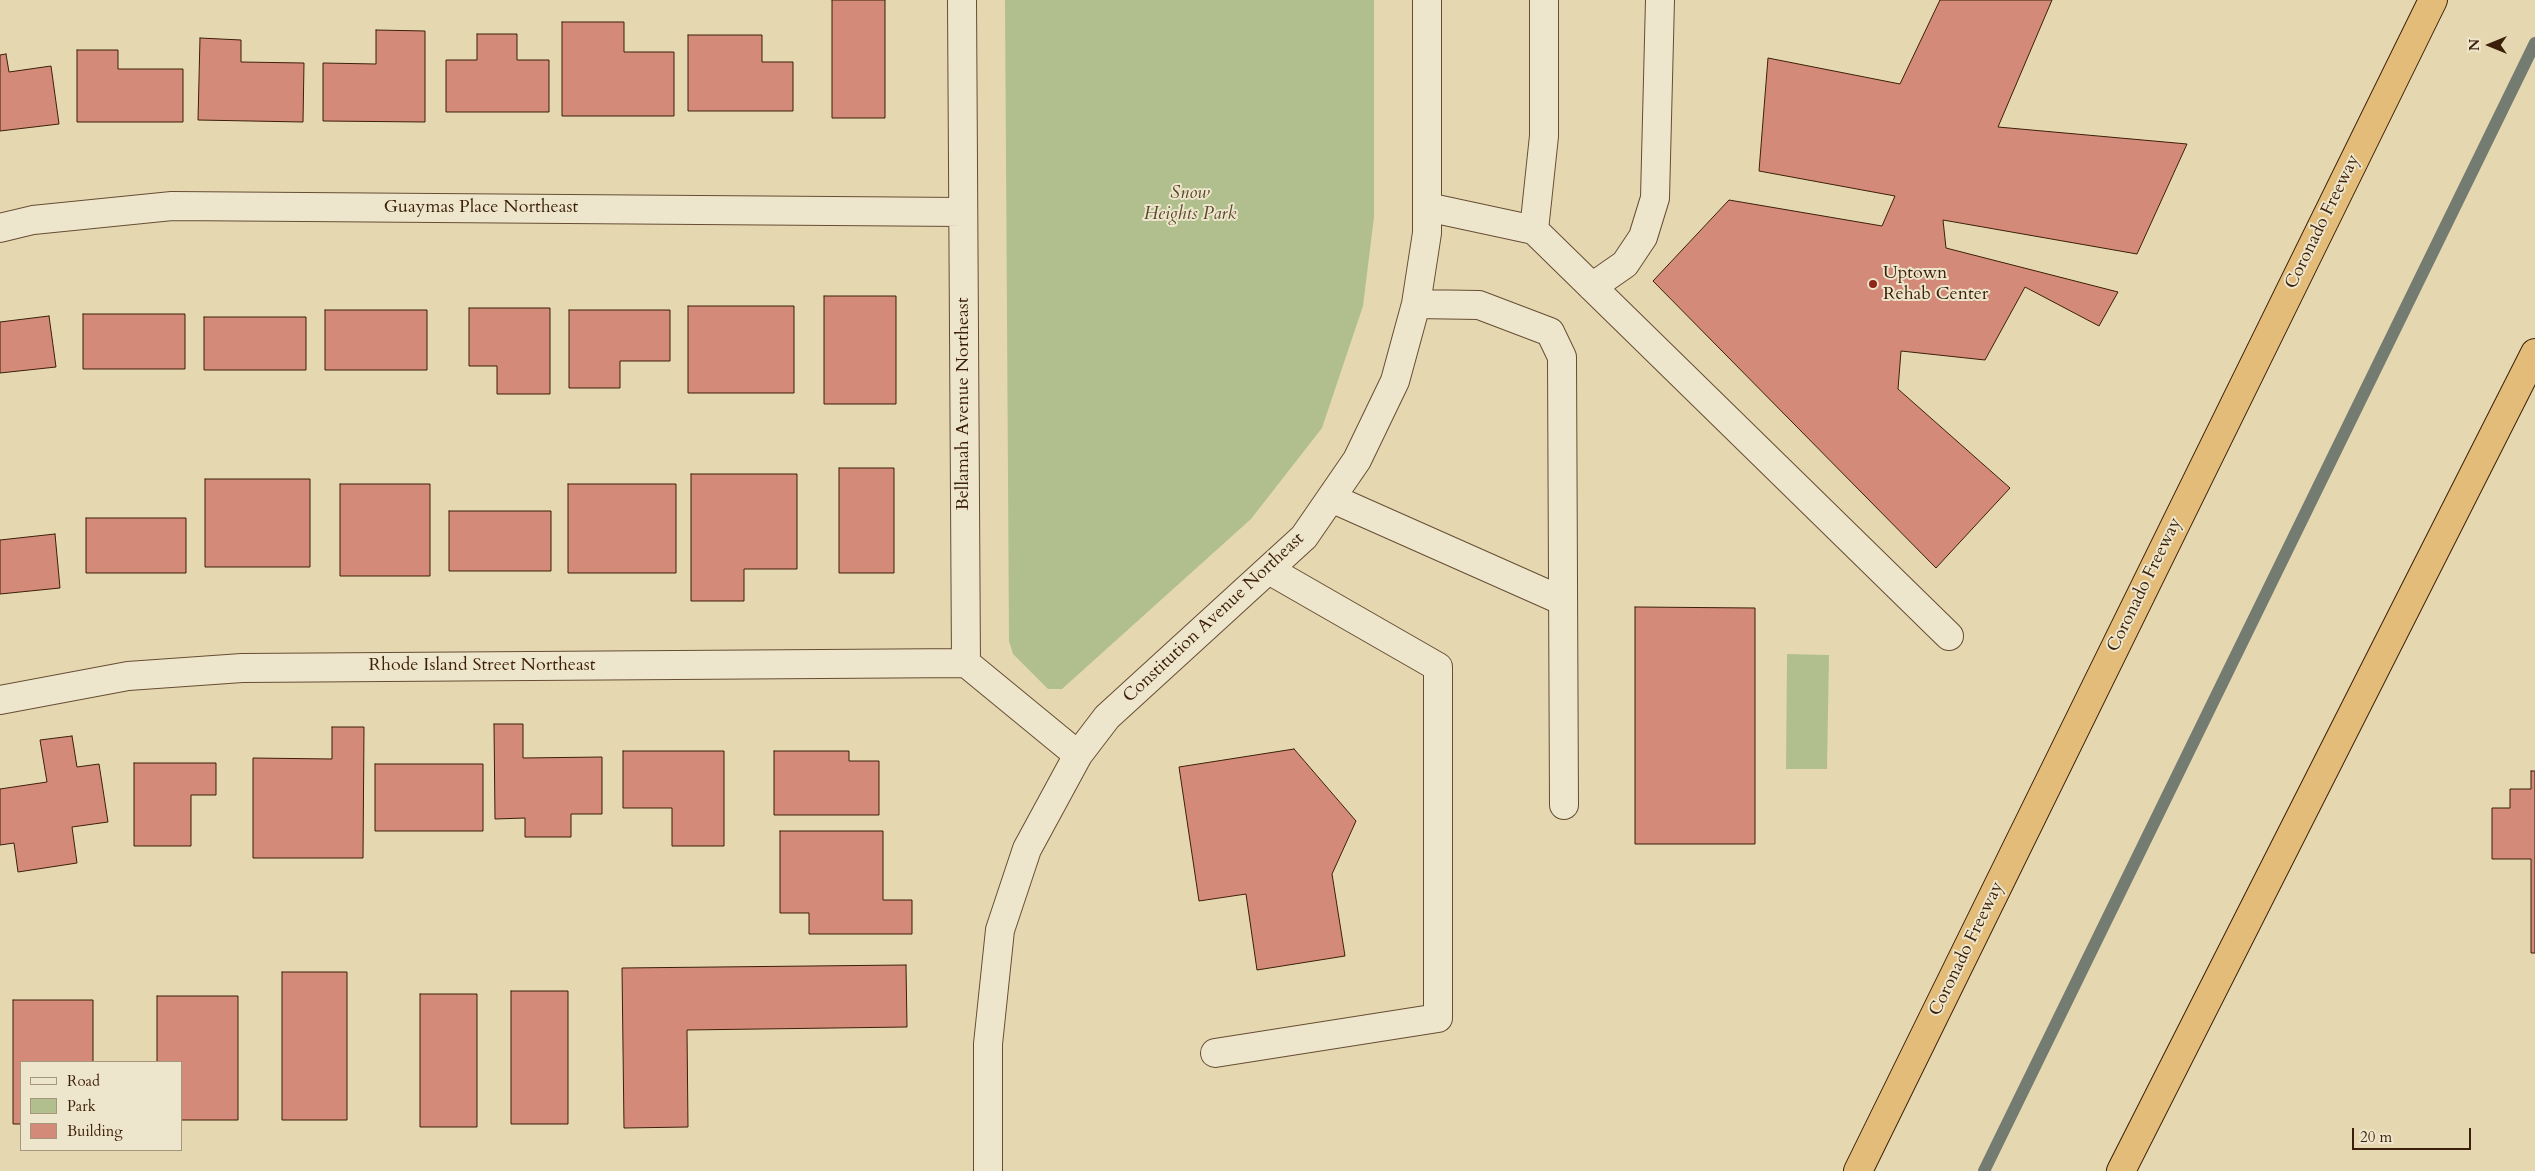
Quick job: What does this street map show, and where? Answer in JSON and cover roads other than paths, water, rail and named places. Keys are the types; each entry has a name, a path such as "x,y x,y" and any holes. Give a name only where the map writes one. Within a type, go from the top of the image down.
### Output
{"highway":[{"name":"Coronado Freeway","path":"1858,1171 2433,0"},
{"path":"2121,1171 2535,353"}],"street":[{"name":"Bellamah Avenue Northeast","path":"962,0 966,663"},
{"name":"Constitution Avenue Northeast","path":"988,1171 988,1044 1000,930 1027,849 1078,755 1107,717 1304,537 1357,460 1395,381 1416,304 1427,233 1427,0"},
{"path":"1534,230 1544,136 1544,0"},
{"path":"1592,287 1625,264 1643,237 1655,198 1660,0"},
{"name":"Guaymas Place Northeast","path":"0,228 32,220 172,206 963,212"},
{"path":"1427,207 1534,230 1949,636"},
{"path":"1416,304 1479,305 1550,332 1562,357 1564,805"},
{"path":"1331,498 1563,601"},
{"path":"1214,1053 1438,1018 1438,667 1269,570"},
{"path":"966,663 1078,755"},
{"name":"Rhode Island Street Northeast","path":"0,700 128,676 242,668 966,663"}],"waterway":[{"path":"1984,1171 2535,43"}],"place":[{"name":"Uptown Rehab Center","path":"1873,284"}],"park label":[{"name":"Snow Heights Park","path":"1190,204"}]}
